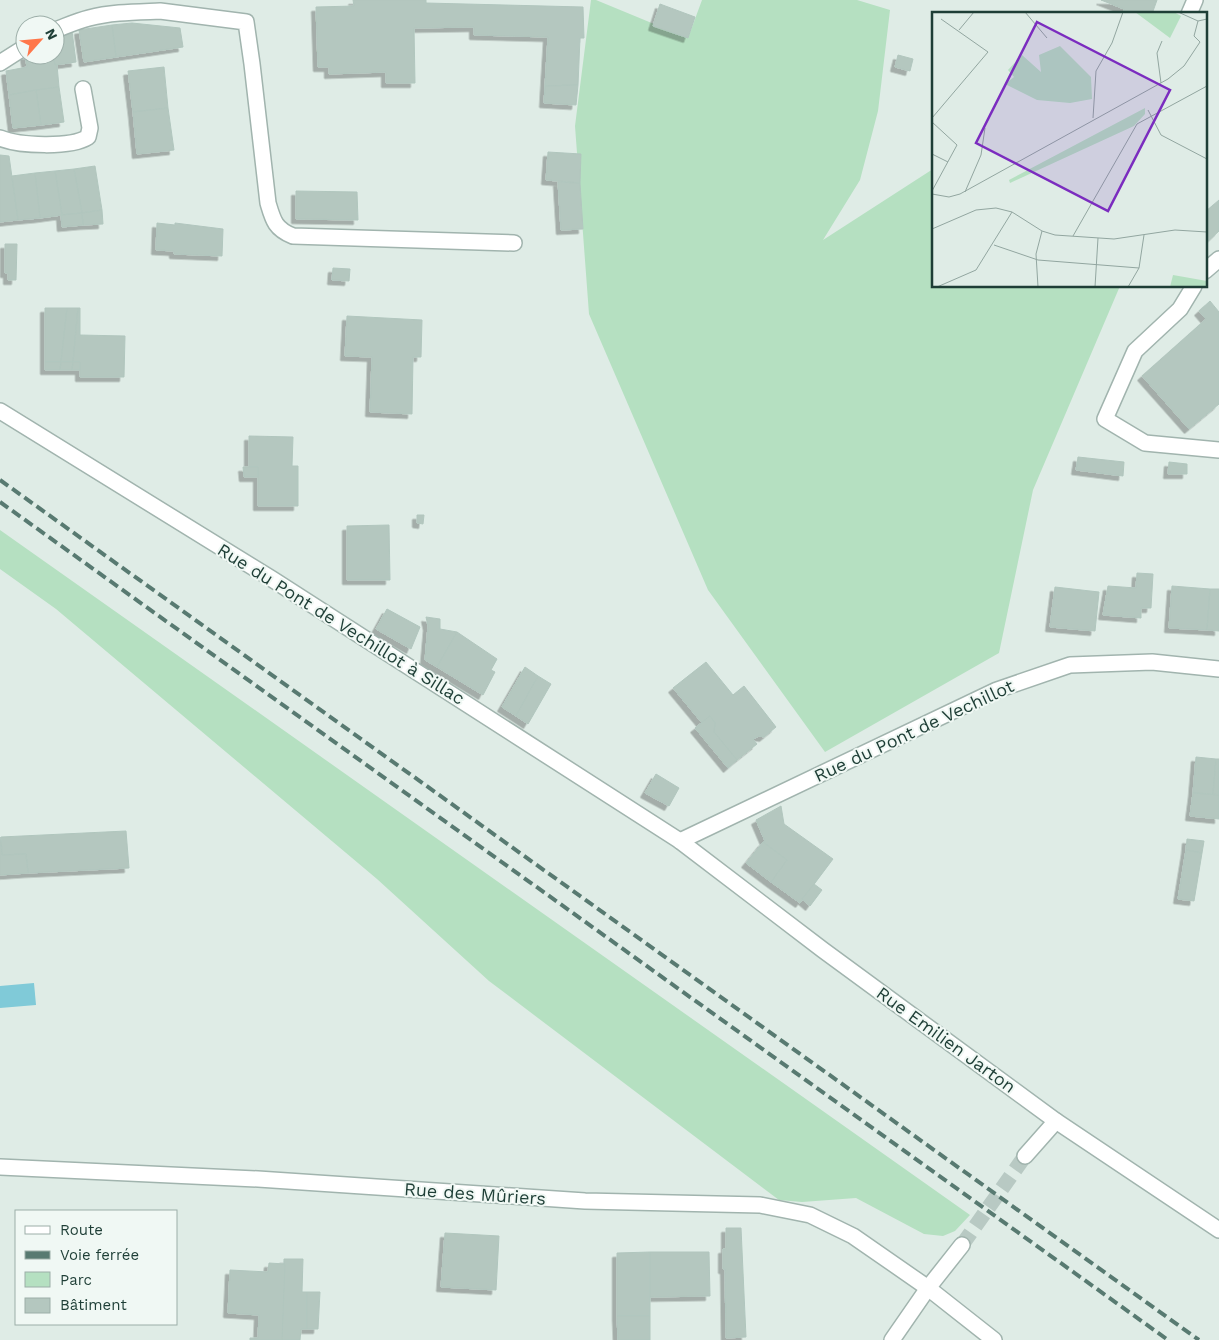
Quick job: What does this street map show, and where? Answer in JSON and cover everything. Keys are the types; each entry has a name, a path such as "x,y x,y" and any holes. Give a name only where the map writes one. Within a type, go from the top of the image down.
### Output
{"street":[{"path":"1190,12 1195,0"},
{"path":"65,26 88,18 114,13 160,11 246,22 268,203 273,220 282,232 293,236 514,243"},
{"path":"0,63 15,53"},
{"path":"0,138 11,143 68,144 80,142 88,137 90,128 83,89"},
{"path":"1206,270 1219,259"},
{"path":"1193,288 1180,309 1135,352 1105,419 1145,442 1219,450"},
{"name":"Rue du Pont de Vechillot à Sillac","path":"0,411 272,579 680,841"},
{"name":"Rue du Pont de Vechillot","path":"680,841 997,690 1070,665 1152,662 1219,669"},
{"name":"Rue Emilien Jarton","path":"680,841 823,950 1056,1121 1219,1230"},
{"path":"1025,1156 1056,1121"},
{"name":"Rue des Mûriers","path":"0,1167 258,1179 585,1201 760,1205 810,1215 853,1236 928,1288 994,1340"},
{"path":"892,1340 928,1288 962,1244"}],"green space":[{"path":"591,0 596,0 688,38 702,0 857,0 890,10 878,111 860,180 823,240 932,170 932,288 1119,288 1033,490 999,653 825,752 708,590 589,314 575,126"},
{"path":"0,530 970,1215 955,1231 943,1236 924,1234 856,1198 802,1202 779,1200 489,981 377,879 56,609 0,569"}],"water":[{"path":"34,983 36,1005 0,1008 0,986"}],"building":[{"path":"353,0 426,0 426,3 583,7 584,38 580,38 578,85 545,86 548,37 474,35 474,27 414,28 415,83 386,83 386,72 329,74 329,67 318,67 316,7 354,6"},
{"path":"1101,0 1157,0 1153,12 1123,12 1124,9"},
{"path":"660,4 695,17 688,38 653,26"},
{"path":"132,23 180,28 183,47 116,57 112,25"},
{"path":"112,25 116,57 84,62 79,30"},
{"path":"72,31 76,62 65,64 65,32"},
{"path":"898,55 913,59 910,71 895,67"},
{"path":"27,65 57,65 59,87 9,95 6,71 27,67"},
{"path":"164,67 168,108 133,112 128,71"},
{"path":"578,85 576,105 544,103 545,86"},
{"path":"59,87 64,122 41,125 36,90"},
{"path":"36,90 41,125 13,128 9,95"},
{"path":"168,108 174,150 137,154 133,112"},
{"path":"548,152 581,154 580,183 546,180"},
{"path":"0,155 9,156 18,220 0,222"},
{"path":"95,166 102,210 82,213 74,169"},
{"path":"74,169 82,213 62,215 55,171"},
{"path":"55,171 62,215 40,218 35,173"},
{"path":"35,173 40,218 18,220 12,176"},
{"path":"558,182 580,183 583,229 561,230"},
{"path":"296,191 357,192 358,220 296,219"},
{"path":"1219,200 1219,231 1206,243 1206,211"},
{"path":"102,210 103,224 83,225 82,213"},
{"path":"82,213 83,225 62,227 61,215"},
{"path":"157,223 175,225 175,223 223,229 222,256 174,254 174,251 156,250"},
{"path":"5,244 17,244 16,280 8,280 8,273 5,273"},
{"path":"333,268 350,269 349,281 332,280"},
{"path":"1210,301 1219,312 1219,404 1189,429 1142,376 1206,319 1199,311"},
{"path":"45,308 67,308 61,362 45,362"},
{"path":"67,308 78,308 73,362 61,362"},
{"path":"78,308 80,308 80,335 125,336 124,377 80,377 80,362 73,362"},
{"path":"347,316 422,320 421,357 413,357 412,414 370,412 372,357 345,356"},
{"path":"45,362 61,362 60,370 45,370"},
{"path":"61,362 73,362 72,370 60,370"},
{"path":"73,362 80,362 80,370 72,370"},
{"path":"249,436 293,437 292,466 298,466 298,506 258,506 258,467 249,467"},
{"path":"1078,457 1124,462 1123,476 1076,470"},
{"path":"1169,462 1187,464 1187,474 1168,474"},
{"path":"243,467 258,467 258,477 244,477"},
{"path":"417,515 424,515 423,524 417,523"},
{"path":"389,525 390,580 347,580 347,526"},
{"path":"1137,573 1153,574 1151,608 1141,608 1141,618 1103,615 1108,586 1136,588"},
{"path":"1172,586 1210,589 1207,630 1169,628"},
{"path":"1055,587 1099,592 1095,631 1050,627"},
{"path":"1210,589 1219,589 1219,631 1207,630"},
{"path":"387,609 420,627 411,649 376,629"},
{"path":"426,617 440,619 440,629 457,632 437,667 425,660 428,626"},
{"path":"457,632 497,659 491,670 495,672 483,695 437,667"},
{"path":"706,662 733,695 744,686 776,727 764,737 759,736 753,739 757,744 737,760 714,732 715,723 710,716 702,723 673,688"},
{"path":"525,667 538,676 516,716 502,707"},
{"path":"538,676 551,684 528,724 516,716"},
{"path":"710,716 715,723 714,732 737,760 728,768 695,728"},
{"path":"1196,757 1216,759 1213,794 1193,793"},
{"path":"1216,759 1219,759 1219,795 1213,794"},
{"path":"656,774 679,788 669,806 645,793"},
{"path":"1193,793 1219,795 1219,819 1190,816"},
{"path":"781,806 784,824 833,859 800,903 771,882 787,860 763,842 765,841 756,820"},
{"path":"126,831 129,868 28,873 26,854 2,855 1,837"},
{"path":"0,837 2,855 26,854 28,873 0,875"},
{"path":"1187,839 1204,841 1202,853 1186,850"},
{"path":"763,842 787,860 771,882 746,863"},
{"path":"1186,850 1202,853 1194,901 1178,899"},
{"path":"814,884 822,890 810,906 802,899"},
{"path":"726,1228 741,1228 746,1337 726,1338 723,1249 726,1249"},
{"path":"445,1233 499,1236 496,1290 441,1287"},
{"path":"650,1252 709,1252 710,1296 650,1297"},
{"path":"650,1252 650,1316 617,1316 617,1253"},
{"path":"284,1259 303,1259 302,1292 307,1292 307,1329 301,1329 300,1340 282,1340"},
{"path":"269,1263 285,1264 282,1340 250,1340 250,1338 258,1338 259,1315 228,1313 230,1270 268,1272"},
{"path":"307,1292 320,1292 318,1329 307,1329"},
{"path":"617,1316 650,1316 650,1340 618,1340"}],"tunnel":[{"path":"962,1245 1025,1156"}],"railway":[{"path":"0,480 1199,1340"},
{"path":"0,502 1168,1340"}]}
